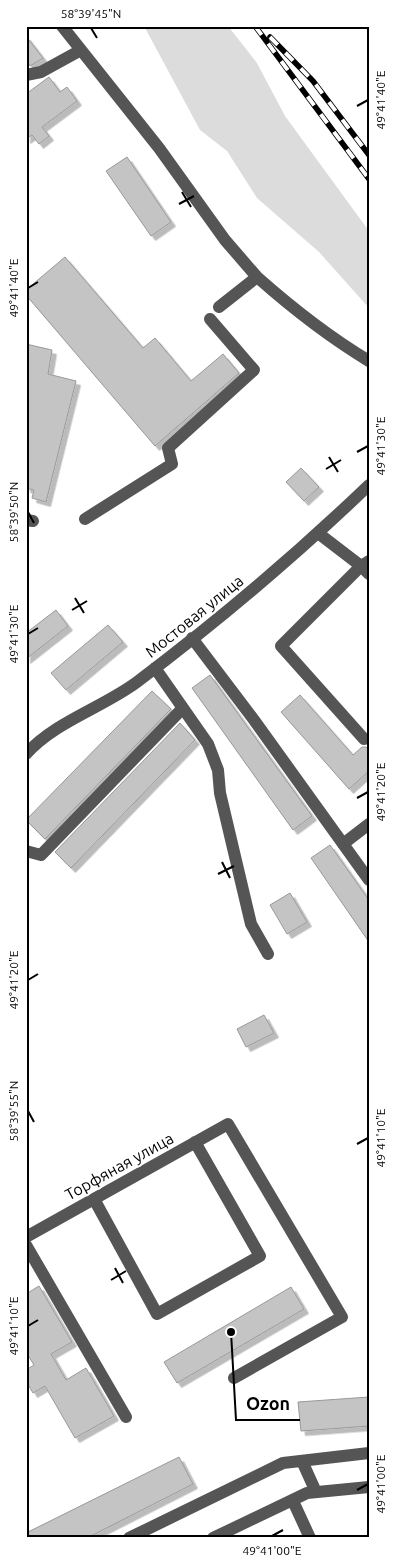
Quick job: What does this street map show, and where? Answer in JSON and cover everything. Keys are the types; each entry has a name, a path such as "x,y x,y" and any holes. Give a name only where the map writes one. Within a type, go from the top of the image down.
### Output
{"street":[{"path":"62,26 159,148 225,240 257,277 285,302 327,334 369,361"},
{"path":"26,75 41,72 81,50"},
{"path":"219,307 257,277"},
{"path":"85,519 172,464 168,448 254,370 210,319"},
{"name":"Мостовая улица","path":"27,751 43,738 119,694 155,668 318,534 369,485"},
{"path":"318,534 366,567 281,646 364,739"},
{"path":"192,638 254,720 369,880"},
{"path":"155,668 208,744 218,770 220,793 251,924 268,954"},
{"path":"26,851 41,855 182,709"},
{"path":"343,844 369,824"},
{"name":"Торфяная улица","path":"26,1237 228,1124 342,1317 234,1378"},
{"path":"94,1199 157,1314 260,1256 195,1142"},
{"path":"26,1246 126,1417"},
{"path":"129,1538 283,1463 369,1453"},
{"path":"302,1460 316,1492"},
{"path":"213,1538 307,1493 369,1487"},
{"path":"293,1501 310,1538"}],"shaded area":[{"path":"144,26 228,26 257,63 285,116 369,231 369,308 319,252 257,198 227,151 200,130"}],"building":[{"path":"26,36 43,58 30,66 26,60"},
{"path":"49,77 60,92 67,87 77,101 42,127 49,136 39,144 32,135 26,139 26,94"},
{"path":"127,157 171,222 151,236 106,171"},
{"path":"65,257 143,348 155,338 191,381 223,354 239,373 155,446 26,295 26,290"},
{"path":"26,344 52,350 48,374 76,381 46,502 32,498 34,490 26,488"},
{"path":"301,468 319,487 304,501 286,482"},
{"path":"56,610 68,626 26,659 26,633"},
{"path":"108,625 123,642 66,690 51,673"},
{"path":"210,675 312,816 293,830 192,688"},
{"path":"152,691 171,709 45,839 26,820"},
{"path":"300,695 353,755 362,747 369,749 369,771 349,789 281,712"},
{"path":"180,723 195,740 71,868 55,852"},
{"path":"330,845 369,900 369,942 311,858"},
{"path":"290,893 307,922 287,934 270,905"},
{"path":"264,1015 274,1033 246,1047 237,1029"},
{"path":"39,1286 72,1342 51,1354 66,1380 86,1368 114,1416 75,1438 45,1386 33,1393 26,1381 26,1370 34,1365 26,1352 26,1294"},
{"path":"291,1287 304,1309 177,1383 164,1362"},
{"path":"369,1397 369,1426 301,1431 298,1402"},
{"path":"179,1457 193,1484 87,1538 26,1538 26,1533"}],"railway":[{"path":"255,26 369,179"},
{"path":"270,37 313,81 369,155"}],"place":[{"name":"Ozon","path":"231,1332"}]}
